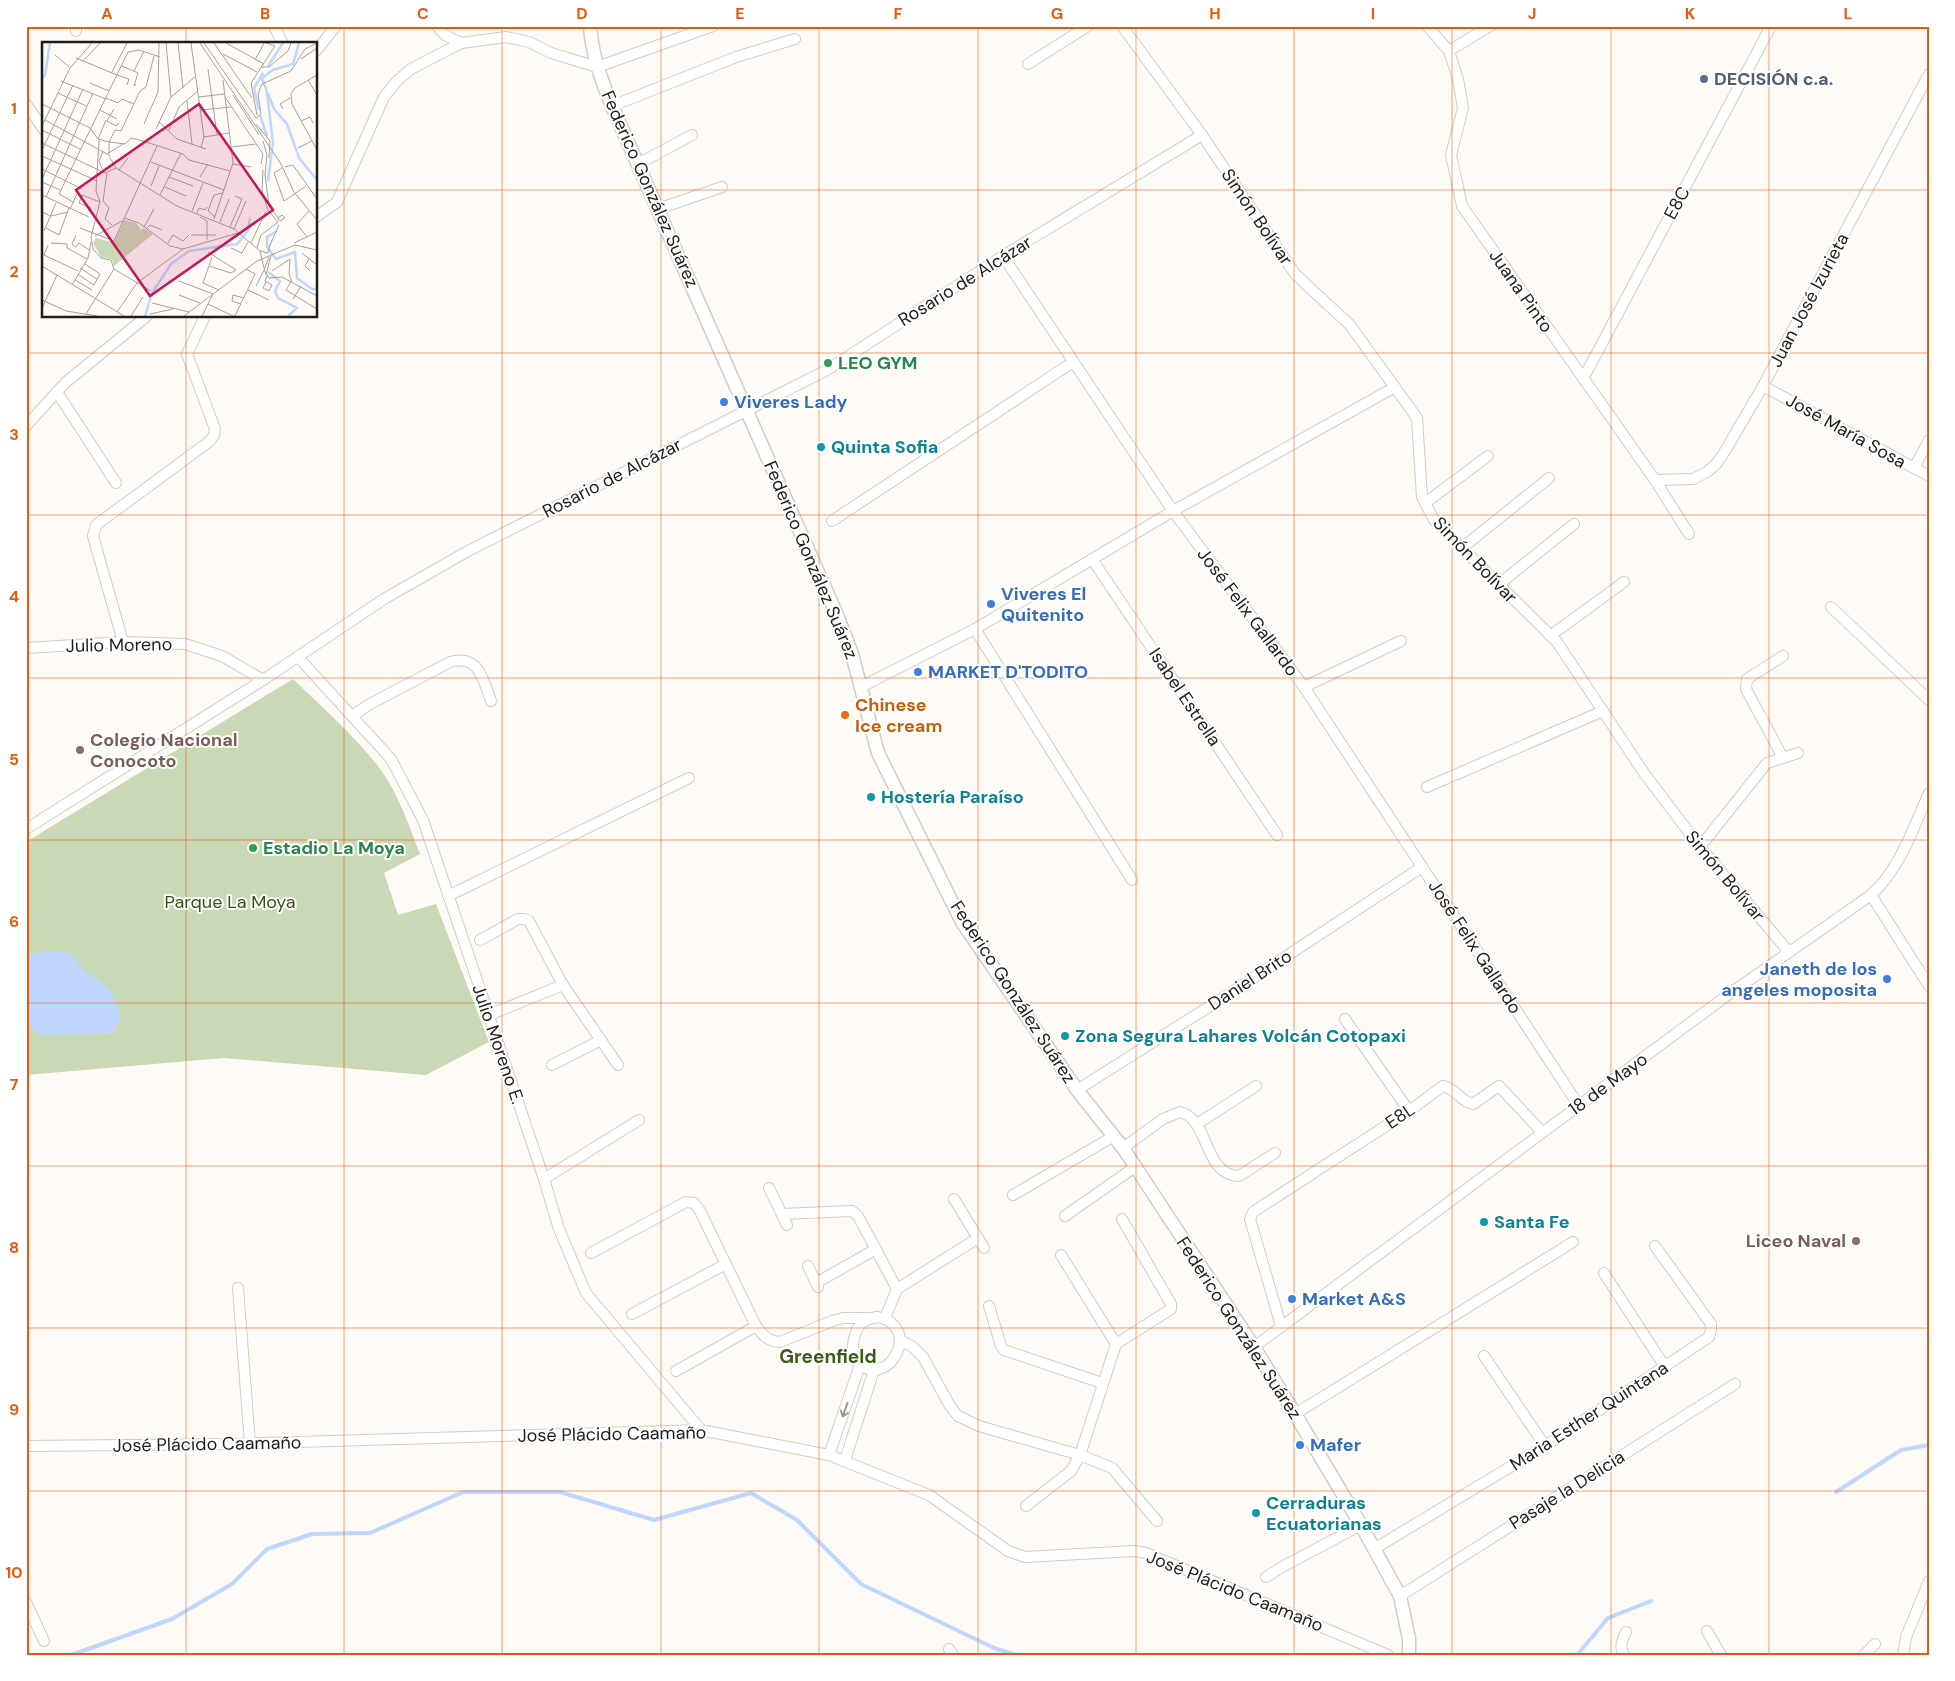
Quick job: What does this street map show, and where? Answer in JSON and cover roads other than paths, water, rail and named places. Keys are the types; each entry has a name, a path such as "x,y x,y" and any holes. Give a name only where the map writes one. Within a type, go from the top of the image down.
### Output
{"street":[{"path":"274,26 282,42"},
{"path":"318,49 336,26"},
{"path":"437,26 445,35 461,44"},
{"name":"Federico González Suárez","path":"590,26 591,47 596,67 612,106 837,615 852,654 878,753 962,922 1077,1090 1136,1167 1254,1347 1295,1414 1362,1525 1400,1596 1410,1639 1409,1655"},
{"path":"318,216 337,202 384,97 397,81 411,69 461,44 506,36 529,42 551,53 596,67 713,26"},
{"path":"1028,64 1088,26"},
{"name":"Simón Bolívar","path":"1122,26 1202,136 1295,274 1350,325 1417,418 1422,498 1434,520 1557,642 1644,773 1700,847 1789,952"},
{"name":"Juana Pinto","path":"1427,26 1449,51 1458,79 1463,108 1451,155 1462,206 1655,480 1689,534"},
{"path":"1449,51 1490,26"},
{"name":"E8C","path":"1583,379 1771,26"},
{"path":"612,106 736,57 795,39"},
{"name":"Juan José Izurieta","path":"1655,480 1692,479 1707,472 1725,451 1764,386 1928,79"},
{"path":"26,104 42,127"},
{"path":"638,164 692,135"},
{"name":"Rosario de Alcázar","path":"26,829 263,680 384,599 468,551 827,370 1003,256 1202,136"},
{"path":"658,209 722,187"},
{"name":"José Felix Gallardo","path":"1003,256 1173,511 1304,687 1579,1106"},
{"path":"26,426 65,383 145,318"},
{"path":"124,642 93,536 94,528 210,441 214,435 215,429 188,354 204,318"},
{"path":"832,521 1073,362"},
{"name":"José María Sosa","path":"1764,386 1929,476"},
{"path":"861,687 975,629 1173,511 1396,387"},
{"path":"57,392 116,483"},
{"path":"1914,468 1929,440"},
{"path":"1425,503 1488,456"},
{"path":"1462,548 1549,478"},
{"path":"1498,584 1574,524"},
{"name":"Isabel Estrella","path":"1092,559 1278,835"},
{"path":"1550,636 1624,582"},
{"path":"1830,607 1929,700"},
{"path":"975,629 1132,880"},
{"name":"Julio Moreno","path":"26,648 124,642 185,644 222,656 263,680"},
{"path":"1304,687 1401,642"},
{"path":"1783,656 1747,679 1745,684 1783,758"},
{"name":"Julio Moreno E.","path":"298,657 391,759 423,820 544,1179 558,1229 586,1293 701,1430"},
{"path":"352,716 370,704 450,662 460,659 471,662 478,669 491,702"},
{"path":"1427,787 1603,711"},
{"path":"1700,847 1767,763 1798,752"},
{"path":"448,896 689,778"},
{"name":"18 de Mayo","path":"1254,1347 1542,1132 1789,952 1871,896 1884,884 1892,872 1929,793"},
{"name":"Daniel Brito","path":"1077,1090 1226,996 1422,867"},
{"path":"1871,896 1929,986"},
{"path":"480,940 518,919 524,919 529,922 563,985 618,1065"},
{"path":"489,1016 563,985"},
{"path":"1345,1019 1408,1111"},
{"path":"552,1065 601,1040"},
{"path":"1197,1124 1256,1086"},
{"name":"E8L","path":"1281,1326 1250,1219 1252,1212 1408,1111 1443,1086 1449,1088 1467,1103 1472,1104 1499,1086 1542,1132"},
{"path":"1123,1148 1138,1135 1175,1113 1180,1112 1193,1118 1216,1162 1226,1173 1239,1176 1275,1153"},
{"path":"544,1179 639,1120"},
{"path":"1013,1195 1114,1136"},
{"path":"1065,1216 1136,1167"},
{"path":"769,1188 787,1225"},
{"path":"954,1199 984,1248"},
{"path":"591,1253 686,1202 694,1203 700,1210 762,1336 771,1341 780,1342 842,1318 870,1318 885,1318 896,1327 900,1340 892,1361 887,1366 874,1370 860,1365 855,1360 851,1346 859,1326 870,1318"},
{"path":"782,1214 852,1211 858,1216 897,1289"},
{"path":"1026,1506 1071,1471 1080,1455 1116,1344 1171,1309 1171,1304 1122,1219"},
{"path":"885,1318 897,1289 978,1238"},
{"path":"1295,1414 1573,1242"},
{"name":"Maria Esther Quintana","path":"1374,1549 1545,1446 1708,1337 1711,1330 1710,1324 1655,1246"},
{"path":"808,1266 817,1286 876,1249"},
{"path":"1061,1254 1116,1344"},
{"path":"632,1314 726,1264"},
{"path":"1604,1273 1665,1367"},
{"path":"238,1288 250,1444"},
{"path":"989,1306 1001,1346 1004,1350 1102,1383"},
{"path":"842,1318 855,1332"},
{"path":"676,1372 756,1326"},
{"path":"900,1340 912,1347 923,1357 950,1406 958,1416 979,1426 1080,1455 1112,1468 1157,1521"},
{"path":"1484,1356 1545,1446"},
{"path":"829,1455 860,1365"},
{"path":"845,1460 874,1370"},
{"name":"Pasaje la Delicia","path":"1400,1596 1735,1384"},
{"name":"José Plácido Caamaño","path":"26,1446 250,1444 701,1430 829,1455 845,1460 929,1495 1008,1551 1025,1557 1134,1551 1146,1553 1388,1655"},
{"path":"1266,1577 1282,1566 1362,1525"},
{"path":"1903,1655 1906,1637 1929,1581"},
{"path":"26,1602 44,1641"},
{"path":"1707,1630 1721,1655"},
{"path":"1624,1655 1620,1643 1626,1632"},
{"path":"1864,1655 1875,1644"}],"water":[{"path":"52,951 69,954 81,967 108,988 114,997 120,1014 118,1026 110,1034 38,1035 26,1020 28,997 26,959 29,954"}],"waterway":[{"path":"1836,1492 1901,1450 1929,1445"},
{"path":"71,1655 172,1619 232,1584 267,1549 312,1534 370,1533 463,1492 560,1492 654,1520 751,1493 797,1520 861,1584 994,1648 1016,1655"},
{"path":"1577,1655 1608,1618 1651,1601"}],"place":[{"name":"DECISIÓN c.a.","path":"1704,79"},
{"name":"LEO GYM","path":"828,363"},
{"name":"Viveres Lady","path":"724,402"},
{"name":"Quinta Sofia","path":"821,447"},
{"name":"Viveres El Quitenito","path":"991,604"},
{"name":"MARKET D'TODITO","path":"918,672"},
{"name":"Chinese Ice cream","path":"845,715"},
{"name":"Colegio Nacional Conocoto","path":"80,750"},
{"name":"Hostería Paraíso","path":"871,797"},
{"name":"Estadio La Moya","path":"253,848"},
{"name":"Janeth de los angeles moposita","path":"1887,979"},
{"name":"Zona Segura Lahares Volcán Cotopaxi","path":"1065,1036"},
{"name":"Santa Fe","path":"1484,1222"},
{"name":"Liceo Naval","path":"1856,1241"},
{"name":"Market A&S","path":"1292,1299"},
{"name":"Mafer","path":"1300,1445"},
{"name":"Cerraduras Ecuatorianas","path":"1256,1513"}],"district":[{"name":"Greenfield","path":"828,1356"}],"park label":[{"name":"Parque La Moya","path":"230,902"}]}
